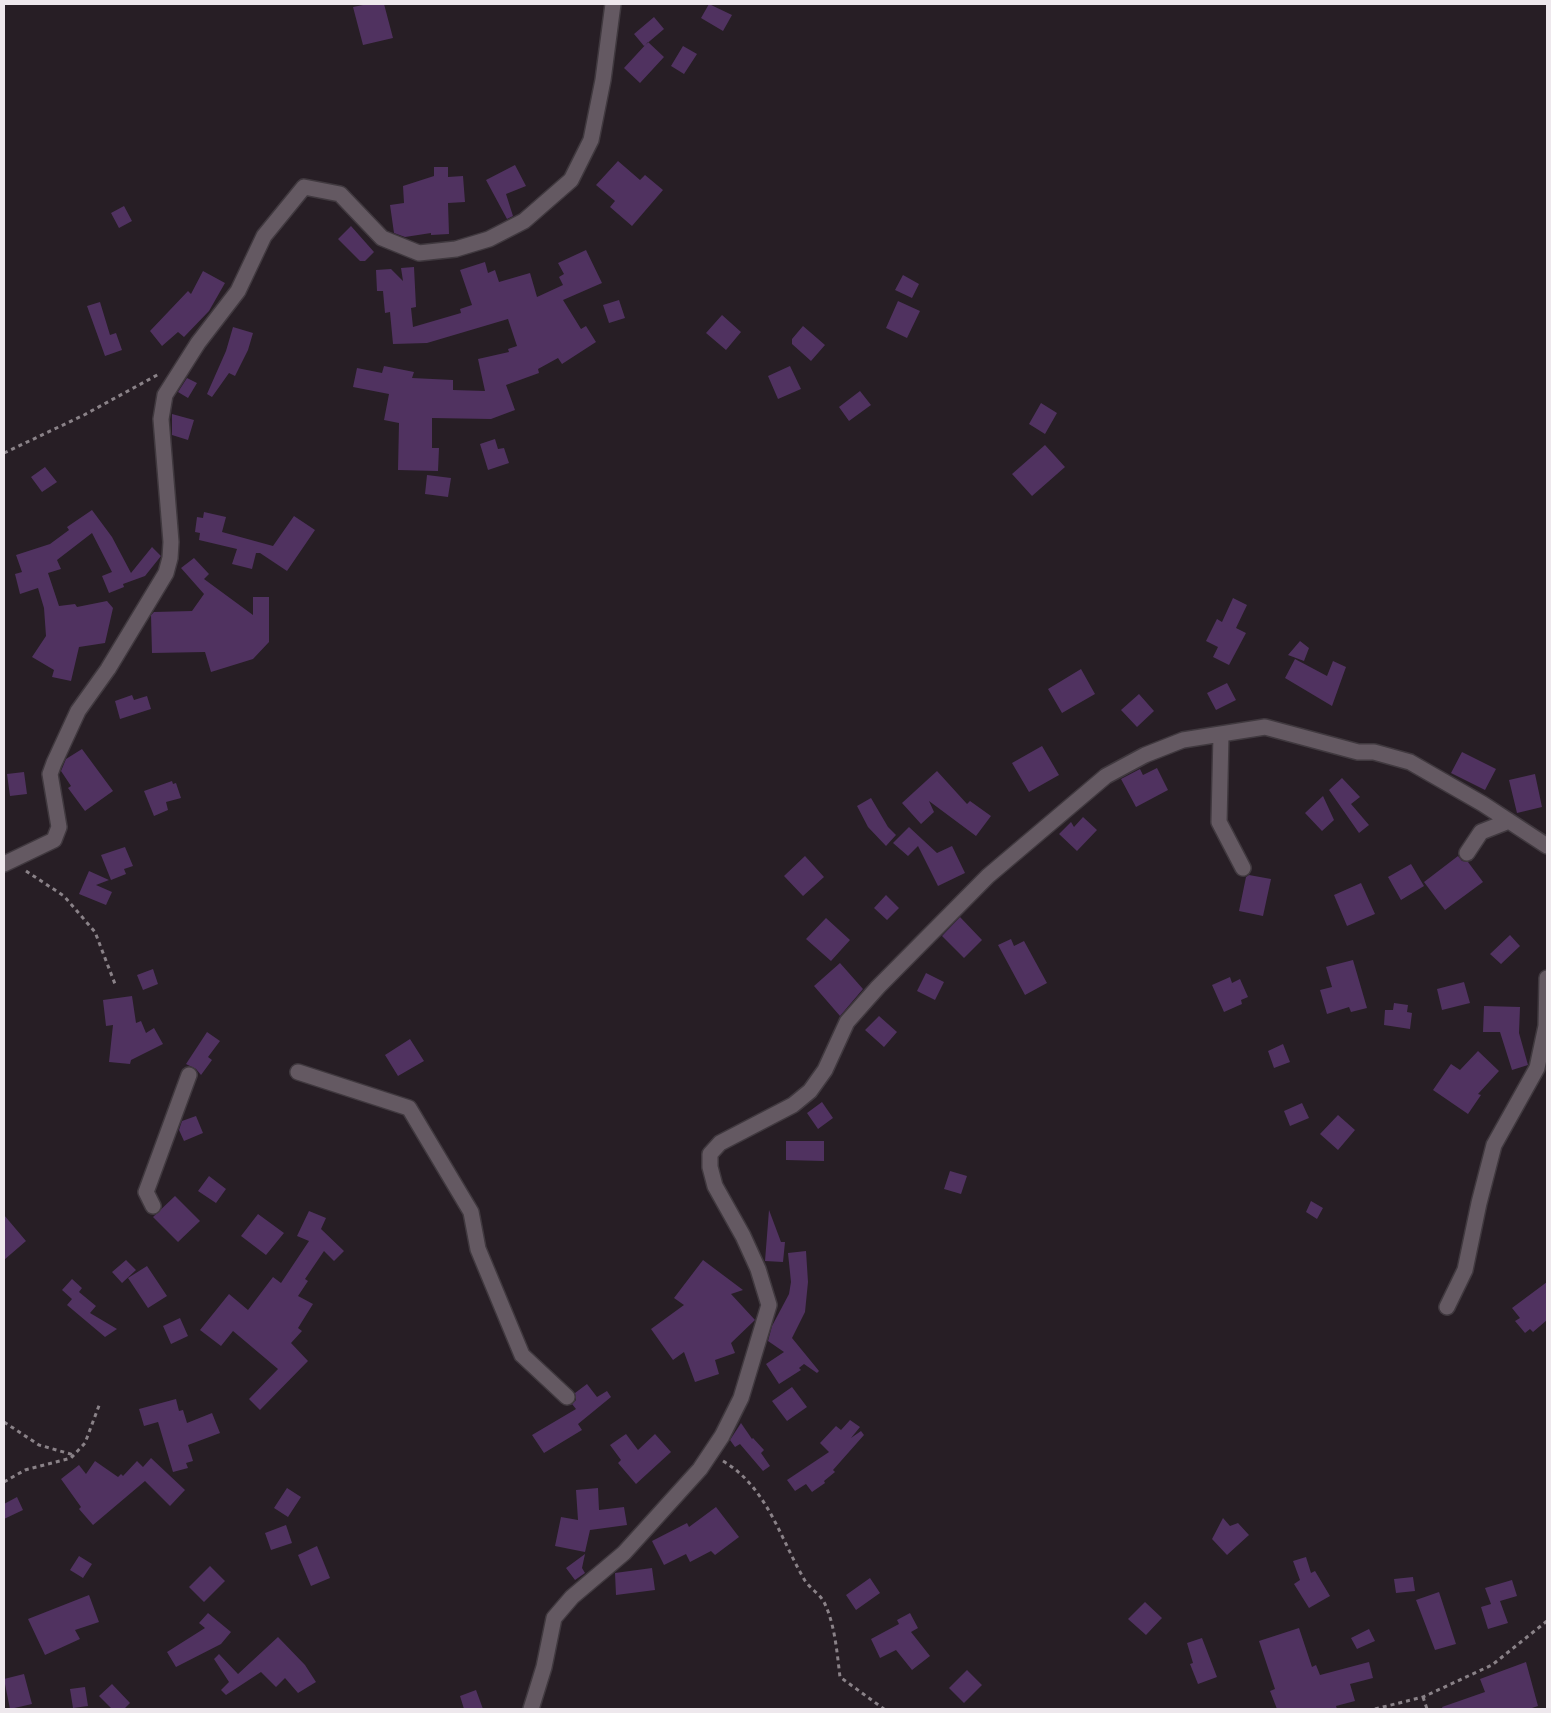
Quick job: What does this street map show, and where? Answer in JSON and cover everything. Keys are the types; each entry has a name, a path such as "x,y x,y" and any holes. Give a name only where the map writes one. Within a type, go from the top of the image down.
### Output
{"street":[{"path":"6,862 54,840 59,827 50,774 54,763 78,711 108,669 166,573 170,558 171,542 161,419 164,395 198,343 238,291 268,230 304,187 340,194 382,238 419,252 456,248 489,239 524,221 571,180 591,140 603,80 613,4"},
{"path":"531,1709 544,1667 554,1618 572,1597 624,1553 700,1469 722,1436 741,1398 769,1305 758,1270 743,1236 715,1186 710,1167 710,1154 720,1143 793,1104 810,1091 825,1070 847,1022 878,987 988,876 1106,776 1145,755 1183,740 1266,726 1358,752 1374,752 1410,762 1483,804 1547,846"},
{"path":"1220,735 1220,822 1243,868"},
{"path":"1466,853 1481,832 1509,821"},
{"path":"1447,1307 1465,1270 1494,1145 1537,1068 1546,1026 1545,983 1547,978"},
{"path":"298,1072 409,1108 471,1212 478,1249 522,1355 567,1397"},
{"path":"153,1206 146,1192 189,1075"}],"path":[{"path":"4,453 84,415 162,373"},
{"path":"6,862 64,896 95,932 115,984"},
{"path":"4,1482 25,1470 71,1458 85,1443 100,1403"},
{"path":"4,1422 39,1445 74,1454"},
{"path":"710,1454 733,1467 762,1498 805,1580 824,1602 834,1632 840,1677 884,1709"},
{"path":"1376,1709 1423,1697 1492,1665 1547,1621"},
{"path":"1423,1697 1427,1709"}],"building":[{"path":"368,4 384,4 393,38 363,45 353,7"},
{"path":"709,4 732,15 723,31 701,18"},
{"path":"654,17 664,29 644,46 634,34"},
{"path":"648,42 664,57 640,83 624,68"},
{"path":"683,46 697,54 684,74 671,66"},
{"path":"618,161 640,180 645,175 663,190 632,226 610,207 615,201 596,185"},
{"path":"515,165 526,186 506,194 513,216 507,219 486,180"},
{"path":"434,167 448,167 448,177 463,176 465,202 448,203 449,234 431,235 431,233 405,237 394,233 390,205 404,203 403,186 434,176"},
{"path":"124,206 132,221 119,228 111,213"},
{"path":"351,226 374,252 365,261 360,261 338,239"},
{"path":"586,250 602,283 563,300 581,329 586,326 596,342 562,364 558,358 538,369 539,373 506,385 515,410 491,419 432,418 432,448 439,448 438,471 398,470 399,423 384,420 389,394 353,387 357,368 382,373 384,366 414,372 412,378 453,380 453,390 485,391 478,359 509,352 508,349 517,346 508,319 427,343 393,344 390,312 385,313 383,291 377,291 376,270 391,269 403,281 401,268 414,267 416,307 411,308 413,327 461,313 460,309 472,305 460,270 485,262 488,273 495,270 499,282 530,273 537,297 563,285 559,277 564,274 558,263"},
{"path":"203,271 225,283 209,311 184,337 178,332 162,346 150,331 188,291 191,294"},
{"path":"903,275 919,284 912,298 895,290"},
{"path":"619,300 625,318 609,323 603,305"},
{"path":"898,301 920,311 907,338 886,328"},
{"path":"100,302 110,335 116,333 122,350 105,356 87,306"},
{"path":"722,315 741,332 726,350 706,333"},
{"path":"803,326 825,345 811,361 792,344 792,339"},
{"path":"233,327 253,333 248,350 235,376 229,373 212,397 207,394 226,351"},
{"path":"790,366 801,389 778,399 768,376"},
{"path":"187,378 197,383 188,398 178,392"},
{"path":"860,391 871,405 849,421 839,407"},
{"path":"1041,403 1057,413 1045,434 1029,424"},
{"path":"172,414 194,420 188,440 172,435"},
{"path":"495,439 498,449 504,448 509,463 488,470 480,444"},
{"path":"1045,445 1065,467 1032,496 1012,474"},
{"path":"45,467 57,482 42,492 31,477"},
{"path":"427,475 451,478 448,497 425,494"},
{"path":"92,510 112,537 131,573 152,547 161,556 145,576 123,584 124,587 109,593 102,576 112,572 92,533 57,560 61,569 48,573 59,606 75,604 77,607 107,601 113,608 105,643 79,647 71,681 52,677 54,670 32,657 46,636 44,608 38,588 20,594 15,574 22,572 16,555 50,544 69,530 67,527"},
{"path":"204,512 226,517 222,532 273,546 294,516 315,530 287,571 260,553 256,553 252,569 232,564 237,549 199,540 200,533 195,532 197,517 203,518"},
{"path":"194,558 209,574 204,579 253,615 253,597 269,597 269,642 253,659 211,672 205,652 152,653 151,615 154,612 192,611 204,594 181,568"},
{"path":"1233,598 1247,605 1236,628 1246,633 1229,665 1213,657 1218,647 1206,641 1217,619 1222,622"},
{"path":"1300,641 1309,648 1304,661 1288,655"},
{"path":"1295,659 1327,676 1333,661 1346,667 1332,706 1285,678"},
{"path":"1081,669 1095,694 1062,713 1048,689"},
{"path":"1227,683 1236,700 1216,710 1207,693"},
{"path":"1139,694 1154,711 1137,727 1121,710"},
{"path":"132,695 134,700 147,696 151,709 120,719 115,701"},
{"path":"1042,746 1059,775 1029,792 1012,763"},
{"path":"82,749 113,791 85,811 68,788 71,786 61,771 66,759"},
{"path":"1462,752 1496,769 1485,790 1451,773"},
{"path":"1157,768 1168,790 1136,807 1121,779 1140,769 1143,775"},
{"path":"937,771 967,804 970,801 991,816 976,836 929,801 934,812 921,824 902,803"},
{"path":"24,772 27,794 10,796 7,774"},
{"path":"1535,774 1542,807 1517,813 1509,780"},
{"path":"1342,778 1360,797 1351,804 1369,825 1359,833 1329,790"},
{"path":"172,781 173,784 176,783 181,798 166,802 168,810 154,816 144,791"},
{"path":"1323,796 1334,820 1322,831 1305,813"},
{"path":"871,798 888,827 896,835 886,846 868,827 857,806"},
{"path":"1083,817 1097,830 1077,851 1059,834 1071,822 1074,827"},
{"path":"909,827 937,853 952,846 965,873 938,886 918,846 908,856 893,843"},
{"path":"125,847 133,866 124,869 126,874 111,880 101,855"},
{"path":"805,856 824,877 803,896 784,876"},
{"path":"1458,856 1462,861 1468,862 1483,882 1445,910 1424,882"},
{"path":"1411,864 1424,886 1401,900 1388,877"},
{"path":"89,871 109,880 96,885 112,892 106,905 79,894"},
{"path":"1249,875 1271,879 1263,916 1239,911 1246,877"},
{"path":"1361,883 1375,914 1347,926 1334,895"},
{"path":"886,895 899,908 887,920 874,908"},
{"path":"960,917 982,940 964,958 942,936"},
{"path":"826,918 850,940 831,961 806,939"},
{"path":"1510,935 1520,946 1501,964 1490,954"},
{"path":"1011,939 1014,946 1024,941 1047,983 1025,995 998,945"},
{"path":"1353,960 1367,1008 1351,1012 1349,1007 1327,1014 1320,990 1332,987 1326,967"},
{"path":"840,963 863,989 840,1016 814,986"},
{"path":"153,969 158,984 143,990 137,975"},
{"path":"926,973 944,982 935,1000 917,991"},
{"path":"1230,977 1232,983 1240,979 1248,997 1241,1000 1242,1004 1224,1012 1212,985"},
{"path":"1464,982 1470,1003 1442,1010 1437,989"},
{"path":"132,996 136,1023 141,1021 146,1033 154,1028 163,1044 131,1060 130,1064 109,1062 113,1025 106,1026 103,1000"},
{"path":"1394,1003 1408,1005 1407,1012 1412,1013 1410,1029 1384,1025 1385,1010 1393,1010"},
{"path":"1484,1006 1520,1007 1519,1033 1528,1065 1512,1070 1500,1032 1483,1032"},
{"path":"879,1016 897,1032 884,1047 865,1030"},
{"path":"207,1032 220,1041 208,1057 212,1060 201,1075 196,1069 186,1064"},
{"path":"410,1039 424,1061 398,1076 385,1055"},
{"path":"1283,1044 1290,1062 1274,1068 1268,1051"},
{"path":"1478,1051 1499,1071 1478,1094 1481,1095 1468,1114 1433,1090 1451,1064 1460,1070"},
{"path":"822,1102 833,1118 818,1129 807,1113"},
{"path":"1302,1103 1309,1118 1290,1126 1284,1111"},
{"path":"1338,1115 1355,1130 1338,1150 1320,1134"},
{"path":"196,1116 203,1133 184,1141 179,1130 182,1121"},
{"path":"786,1141 824,1141 824,1161 786,1160"},
{"path":"950,1171 967,1176 961,1194 944,1189"},
{"path":"209,1176 226,1189 216,1203 198,1191"},
{"path":"175,1196 200,1221 178,1242 153,1217"},
{"path":"1311,1201 1323,1208 1317,1219 1306,1212"},
{"path":"769,1210 781,1242 785,1242 783,1262 765,1261"},
{"path":"309,1211 326,1218 321,1229 344,1251 334,1261 324,1251 305,1279 308,1281 298,1296 313,1304 298,1328 302,1331 291,1343 308,1361 260,1410 249,1399 278,1369 233,1331 221,1346 200,1330 229,1294 248,1310 273,1277 281,1283 309,1241 297,1236"},
{"path":"258,1214 284,1233 266,1255 241,1236"},
{"path":"4,1215 26,1241 4,1260"},
{"path":"806,1251 808,1282 805,1312 792,1338 819,1371 817,1373 804,1364 799,1368 801,1370 779,1384 766,1364 784,1352 768,1341 772,1326 789,1294 791,1282 788,1253"},
{"path":"126,1260 136,1270 122,1283 112,1272"},
{"path":"703,1260 743,1290 731,1294 755,1320 731,1343 735,1353 715,1360 719,1374 695,1382 684,1352 673,1360 651,1329 684,1305 674,1298"},
{"path":"147,1266 167,1296 148,1308 128,1278"},
{"path":"72,1279 82,1288 79,1292 96,1306 90,1313 117,1329 105,1337 67,1305 72,1299 62,1290"},
{"path":"1547,1282 1547,1320 1533,1332 1530,1329 1525,1333 1515,1321 1520,1318 1512,1308"},
{"path":"180,1318 188,1336 171,1344 163,1326"},
{"path":"587,1384 597,1397 607,1391 611,1397 578,1424 582,1430 544,1453 532,1435 576,1409 572,1404 576,1400 575,1393"},
{"path":"792,1387 807,1407 787,1421 772,1401"},
{"path":"176,1399 179,1411 183,1410 187,1423 212,1413 220,1433 188,1445 193,1461 186,1463 188,1468 173,1472 158,1422 144,1426 139,1409"},
{"path":"850,1420 860,1427 851,1438 861,1431 864,1435 833,1470 835,1472 824,1481 825,1483 812,1492 806,1484 795,1491 787,1480 829,1452 820,1443 836,1426 841,1430"},
{"path":"741,1423 752,1439 764,1450 761,1453 770,1466 763,1471 740,1444 735,1447 730,1440"},
{"path":"626,1434 638,1450 655,1434 671,1452 636,1484 618,1463 621,1460 610,1445"},
{"path":"151,1458 185,1490 170,1506 145,1481 93,1525 79,1509 81,1507 61,1479 79,1465 86,1474 95,1461 118,1477 121,1474 123,1476 137,1461 143,1467"},
{"path":"287,1488 301,1497 288,1517 274,1508"},
{"path":"598,1488 599,1510 624,1507 627,1525 590,1530 585,1552 555,1546 561,1517 578,1520 576,1490"},
{"path":"17,1497 23,1510 4,1519 4,1504"},
{"path":"716,1507 739,1537 715,1555 711,1551 690,1562 686,1554 664,1565 652,1541 687,1523 689,1527"},
{"path":"1223,1518 1230,1526 1238,1523 1249,1535 1227,1555 1212,1539"},
{"path":"286,1525 292,1543 271,1550 265,1533"},
{"path":"317,1546 330,1578 311,1586 298,1555"},
{"path":"585,1554 582,1568 585,1573 575,1580 566,1568"},
{"path":"79,1556 92,1564 83,1578 70,1570"},
{"path":"1306,1557 1311,1573 1315,1571 1330,1596 1309,1608 1294,1584 1300,1580 1293,1561"},
{"path":"210,1566 225,1581 204,1602 189,1587"},
{"path":"652,1568 655,1590 616,1595 615,1573"},
{"path":"1413,1577 1415,1591 1396,1593 1394,1579"},
{"path":"870,1578 880,1593 856,1610 846,1595"},
{"path":"1512,1580 1517,1596 1500,1601 1508,1623 1488,1629 1481,1607 1491,1604 1485,1588"},
{"path":"1439,1592 1456,1644 1435,1650 1416,1600"},
{"path":"89,1595 99,1622 75,1630 80,1639 45,1655 28,1619"},
{"path":"1145,1602 1162,1618 1146,1635 1128,1619"},
{"path":"208,1613 231,1632 221,1644 176,1667 167,1652 205,1628 199,1623"},
{"path":"910,1613 918,1628 911,1632 930,1656 912,1670 896,1650 880,1658 871,1639 899,1624 897,1620"},
{"path":"1299,1628 1312,1667 1316,1665 1320,1675 1369,1662 1373,1678 1350,1684 1355,1701 1336,1706 1337,1709 1277,1709 1270,1691 1275,1689 1259,1641"},
{"path":"1369,1629 1375,1641 1357,1649 1351,1638"},
{"path":"278,1637 305,1665 316,1682 298,1693 285,1678 276,1687 261,1672 226,1695 221,1690 229,1682 214,1659 219,1654 238,1674"},
{"path":"1202,1638 1217,1677 1198,1684 1190,1664 1193,1663 1187,1643"},
{"path":"1526,1662 1538,1706 1529,1709 1443,1709 1442,1707 1485,1692 1480,1679"},
{"path":"967,1670 982,1685 964,1703 949,1688"},
{"path":"24,1674 32,1704 10,1709 4,1679"},
{"path":"112,1684 130,1703 124,1709 112,1709 99,1696"},
{"path":"85,1687 88,1706 73,1708 70,1689"},
{"path":"476,1690 483,1709 464,1709 460,1696"}]}
